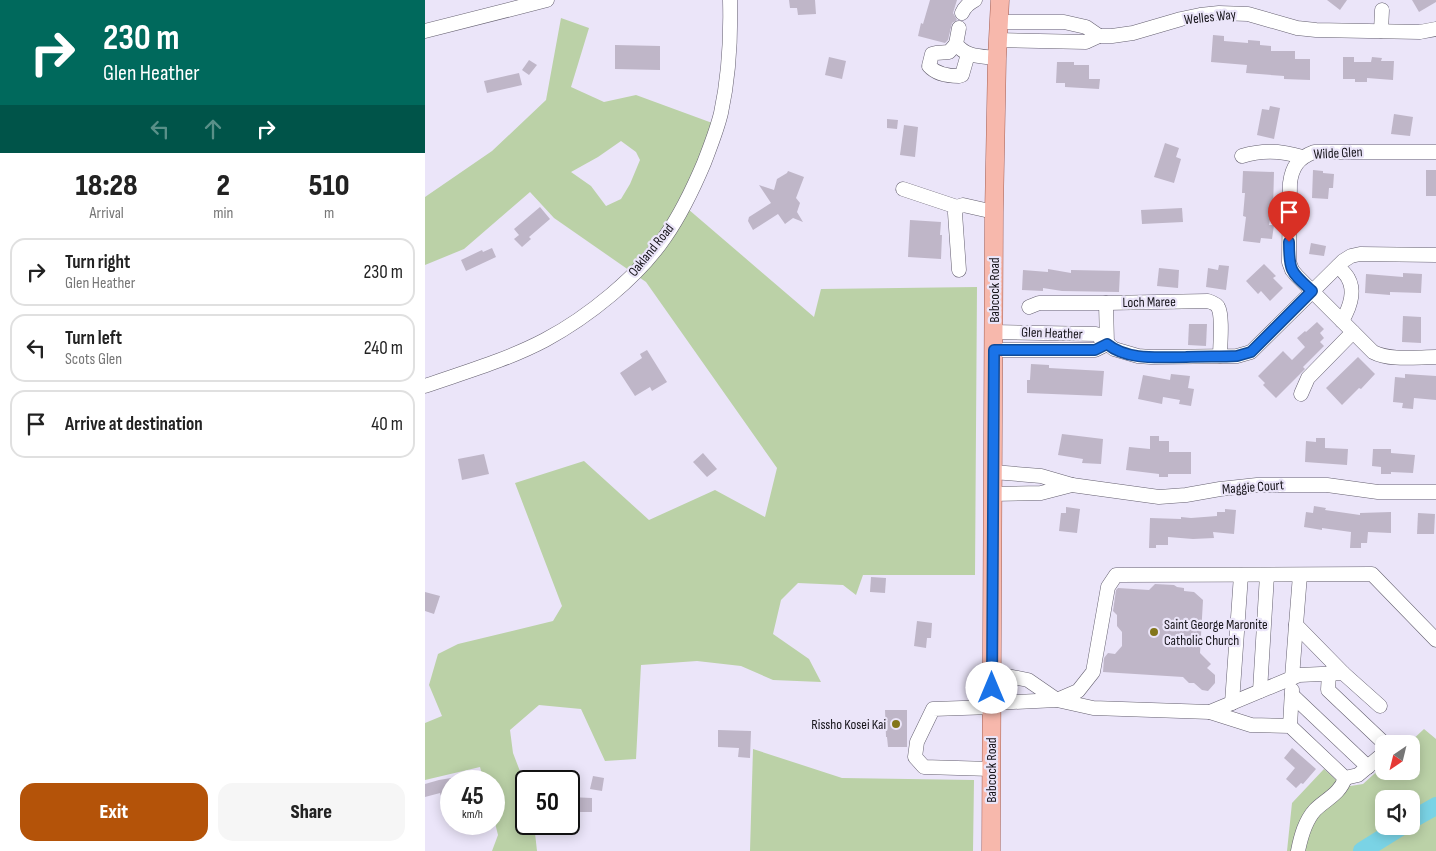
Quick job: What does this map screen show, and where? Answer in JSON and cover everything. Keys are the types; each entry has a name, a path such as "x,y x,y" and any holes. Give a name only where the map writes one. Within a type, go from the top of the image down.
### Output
{"main road":[{"name":"Babcock Road","path":"991,851 994,212 999,40 996,0"}],"street":[{"path":"425,30 547,0"},
{"name":"Oakland Road","path":"425,386 492,363 546,340 578,320 614,292 643,264 664,238 682,210 698,176 711,146 721,114 729,55 730,0"},
{"path":"962,13 969,3 975,0"},
{"path":"1381,31 1382,10"},
{"name":"Welles Way","path":"999,40 1086,42 1099,36 1133,33 1200,15 1234,13 1261,17 1297,28 1316,30 1419,32 1436,29"},
{"path":"999,22 1064,22 1086,27 1099,36"},
{"path":"959,28 957,44 949,52 932,54 929,66 935,71 959,76 964,71 968,54"},
{"path":"957,44 961,50 968,54 997,58"},
{"name":"Wilde Glen","path":"1242,156 1254,152 1289,153 1302,157 1314,152 1436,152"},
{"path":"1302,157 1291,172 1290,183 1289,262 1292,270 1369,348 1379,355 1388,357 1436,358"},
{"path":"903,190 957,207 963,205 994,212"},
{"path":"957,207 955,213 959,270"},
{"name":"Glen Heather","path":"994,332 1096,334 1114,350 1138,356 1237,356 1251,352 1343,261 1351,256 1360,254 1436,255"},
{"path":"1338,266 1349,279 1351,292 1349,308 1342,321"},
{"name":"Loch Maree","path":"1029,307 1039,303 1208,301 1218,307 1221,321 1220,356"},
{"path":"1106,303 1107,344"},
{"path":"1301,394 1308,378 1353,332"},
{"name":"Glen Heather","path":"994,350 1095,350 1107,344"},
{"name":"Maggie Court","path":"993,472 1041,476 1072,485 1159,497 1257,485 1327,485 1378,492 1436,492"},
{"name":"Maggie Court","path":"993,494 1041,493 1072,485"},
{"path":"1057,700 1078,691 1093,672 1108,587 1116,575 1372,574 1436,640"},
{"path":"1232,703 1241,575"},
{"path":"1260,691 1267,575"},
{"path":"1290,726 1293,690 1290,679 1300,575"},
{"path":"1296,625 1343,673 1380,706"},
{"path":"992,672 1028,680 1057,700"},
{"path":"1210,712 1299,675 1343,673"},
{"path":"1329,674 1328,690 1376,735"},
{"path":"1292,695 1368,766"},
{"path":"991,769 924,767 915,757 917,742 933,709 1057,700 1093,708 1210,712 1251,725 1290,726 1345,778"},
{"path":"1345,778 1357,775 1375,761"},
{"path":"1299,851 1300,840 1308,819 1316,809 1342,786 1345,778"}],"green space":[{"path":"561,18 589,28 571,87 604,102 636,95 715,124 681,203 814,317 821,289 977,287 975,575 863,575 856,595 843,585 798,583 781,600 773,634 809,659 821,682 773,680 741,666 697,661 641,665 636,759 605,761 581,709 539,705 510,730 513,753 520,770 515,770 515,835 535,835 537,851 492,851 498,835 505,835 505,770 481,770 480,767 467,770 440,770 440,776 425,780 425,723 442,716 429,685 438,654 458,644 553,621 562,606 515,483 584,461 649,520 715,490 765,517 777,468 646,282 554,218 530,192 464,249 425,265 425,197 492,151 546,100","holes":["621,141 636,152 640,160 630,184 621,199 606,206 591,186 571,172"]},
{"path":"1424,729 1436,739 1436,851 1287,851 1292,803 1324,769 1344,787 1363,784 1375,773 1375,780 1420,780 1420,735 1418,735"},
{"path":"753,749 842,778 974,780 973,851 750,851"}],"building":[{"path":"789,0 815,0 816,14 798,15 797,8 790,8"},
{"path":"930,0 957,0 953,13 957,20 952,23 948,40 945,43 918,36"},
{"path":"1327,0 1347,0 1340,10"},
{"path":"1412,0 1436,0 1436,2 1419,12"},
{"path":"1213,35 1224,36 1224,41 1248,43 1248,40 1260,41 1260,45 1271,46 1271,51 1295,51 1295,59 1310,59 1310,80 1284,79 1284,76 1246,73 1247,65 1211,62"},
{"path":"615,45 660,46 660,70 615,69"},
{"path":"829,57 846,61 842,79 825,75"},
{"path":"1343,57 1354,57 1354,62 1371,62 1372,57 1382,58 1381,61 1394,61 1393,80 1367,78 1367,82 1355,82 1355,79 1343,79"},
{"path":"529,60 537,65 529,75 522,70"},
{"path":"1057,62 1074,62 1074,65 1089,65 1089,79 1100,79 1099,89 1065,87 1065,83 1056,83"},
{"path":"519,73 522,85 487,93 484,81"},
{"path":"1270,106 1280,108 1274,139 1257,135 1262,109 1269,110"},
{"path":"1394,114 1413,117 1410,136 1391,134"},
{"path":"887,119 898,120 897,129 887,128"},
{"path":"904,125 918,127 915,157 900,155"},
{"path":"1165,143 1179,148 1176,157 1181,159 1174,183 1154,177"},
{"path":"1313,170 1334,174 1333,188 1329,188 1328,199 1312,198"},
{"path":"1426,170 1436,170 1436,196 1426,196"},
{"path":"788,171 804,177 796,198 800,203 797,212 803,222 793,218 785,224 778,214 753,230 748,221 749,217 771,203 759,185 774,190 777,179"},
{"path":"1243,171 1274,172 1273,209 1269,225 1274,225 1272,239 1261,238 1260,243 1243,241 1246,217 1243,216 1245,193 1242,193"},
{"path":"540,207 550,219 529,237 531,239 522,247 514,239 519,235 514,229"},
{"path":"1182,208 1183,222 1142,224 1141,210"},
{"path":"910,220 941,222 941,259 908,257"},
{"path":"1311,243 1326,246 1324,256 1309,254"},
{"path":"492,248 496,257 466,271 461,260 482,250 483,252"},
{"path":"1264,264 1276,276 1273,278 1283,288 1270,301 1261,291 1258,294 1246,281"},
{"path":"1219,265 1229,266 1226,290 1206,287 1208,268 1218,270"},
{"path":"1159,268 1179,270 1178,288 1157,286"},
{"path":"1048,269 1071,273 1071,270 1120,271 1119,292 1062,291 1043,288 1043,291 1022,290 1023,270 1048,272"},
{"path":"1403,273 1422,274 1421,293 1390,292 1390,295 1365,293 1366,274 1403,277"},
{"path":"1403,316 1421,317 1421,343 1402,342"},
{"path":"1317,322 1324,329 1320,333 1324,338 1320,342 1324,346 1303,367 1305,369 1276,398 1263,385 1265,383 1258,376 1283,351 1292,360 1305,347 1297,338"},
{"path":"1189,324 1207,324 1206,346 1188,345"},
{"path":"647,350 667,382 652,391 650,387 635,396 620,373 642,358 640,354"},
{"path":"1358,357 1375,374 1342,405 1326,388"},
{"path":"1031,364 1049,365 1049,368 1104,371 1102,396 1027,393 1027,380 1030,380"},
{"path":"1171,374 1190,376 1188,388 1194,389 1191,406 1179,404 1180,400 1163,397 1162,404 1138,399 1143,375 1170,380"},
{"path":"1405,374 1436,376 1436,400 1414,398 1413,409 1402,408 1403,403 1393,402 1395,377 1405,378"},
{"path":"1062,434 1103,439 1101,464 1082,463 1083,459 1058,455"},
{"path":"1150,436 1159,436 1159,441 1169,441 1169,452 1191,452 1191,474 1168,474 1168,477 1159,477 1159,474 1126,470 1129,447 1150,449"},
{"path":"1316,438 1325,438 1325,448 1348,449 1347,465 1305,462 1306,441 1316,442"},
{"path":"1373,449 1391,449 1391,453 1415,455 1413,473 1391,472 1391,474 1381,474 1381,467 1372,466"},
{"path":"703,453 717,469 707,477 693,462"},
{"path":"484,454 489,474 462,480 458,459"},
{"path":"1314,506 1326,508 1325,510 1360,515 1360,513 1391,512 1391,533 1368,532 1367,543 1361,543 1361,548 1350,548 1351,532 1304,527 1306,512 1313,513"},
{"path":"1066,507 1080,509 1077,533 1059,531 1061,513 1066,513"},
{"path":"1225,509 1236,510 1234,534 1213,532 1214,538 1193,539 1168,537 1168,545 1156,545 1156,548 1149,548 1150,518 1181,519 1181,517 1217,516 1217,512 1225,512"},
{"path":"1418,513 1435,514 1434,534 1417,534"},
{"path":"871,577 886,578 885,593 870,592"},
{"path":"1155,584 1174,585 1184,588 1184,591 1194,592 1203,600 1200,653 1211,664 1207,668 1215,675 1215,683 1208,691 1202,690 1194,683 1189,683 1183,677 1103,672 1104,658 1108,653 1115,654 1122,646 1122,632 1117,626 1117,615 1113,611 1116,590 1118,588 1149,590"},
{"path":"425,592 440,596 434,614 425,611"},
{"path":"917,621 932,623 931,638 927,638 926,648 914,646"},
{"name":"Rissho Kosei Kai","path":"885,710 907,710 907,747 888,747"},
{"path":"718,730 751,731 750,758 738,757 739,748 718,747"},
{"path":"1292,748 1316,769 1303,784 1301,783 1296,788 1286,779 1295,768 1284,758"},
{"path":"593,776 604,778 602,791 590,789"},
{"path":"439,780 440,793 425,797 425,784"},
{"path":"580,797 592,798 592,812 580,812"}],"waterway":[{"path":"1420,815 1436,806"},
{"path":"1362,851 1388,835"}],"place":[{"name":"Saint George Maronite Catholic Church","path":"1154,632"},
{"name":"Rissho Kosei Kai","path":"896,724"}],"route":[{"path":"992,688 994,350 1095,350 1107,344 1114,350 1138,356 1243,355 1251,352 1312,291 1292,270 1289,262 1289,242"}]}
